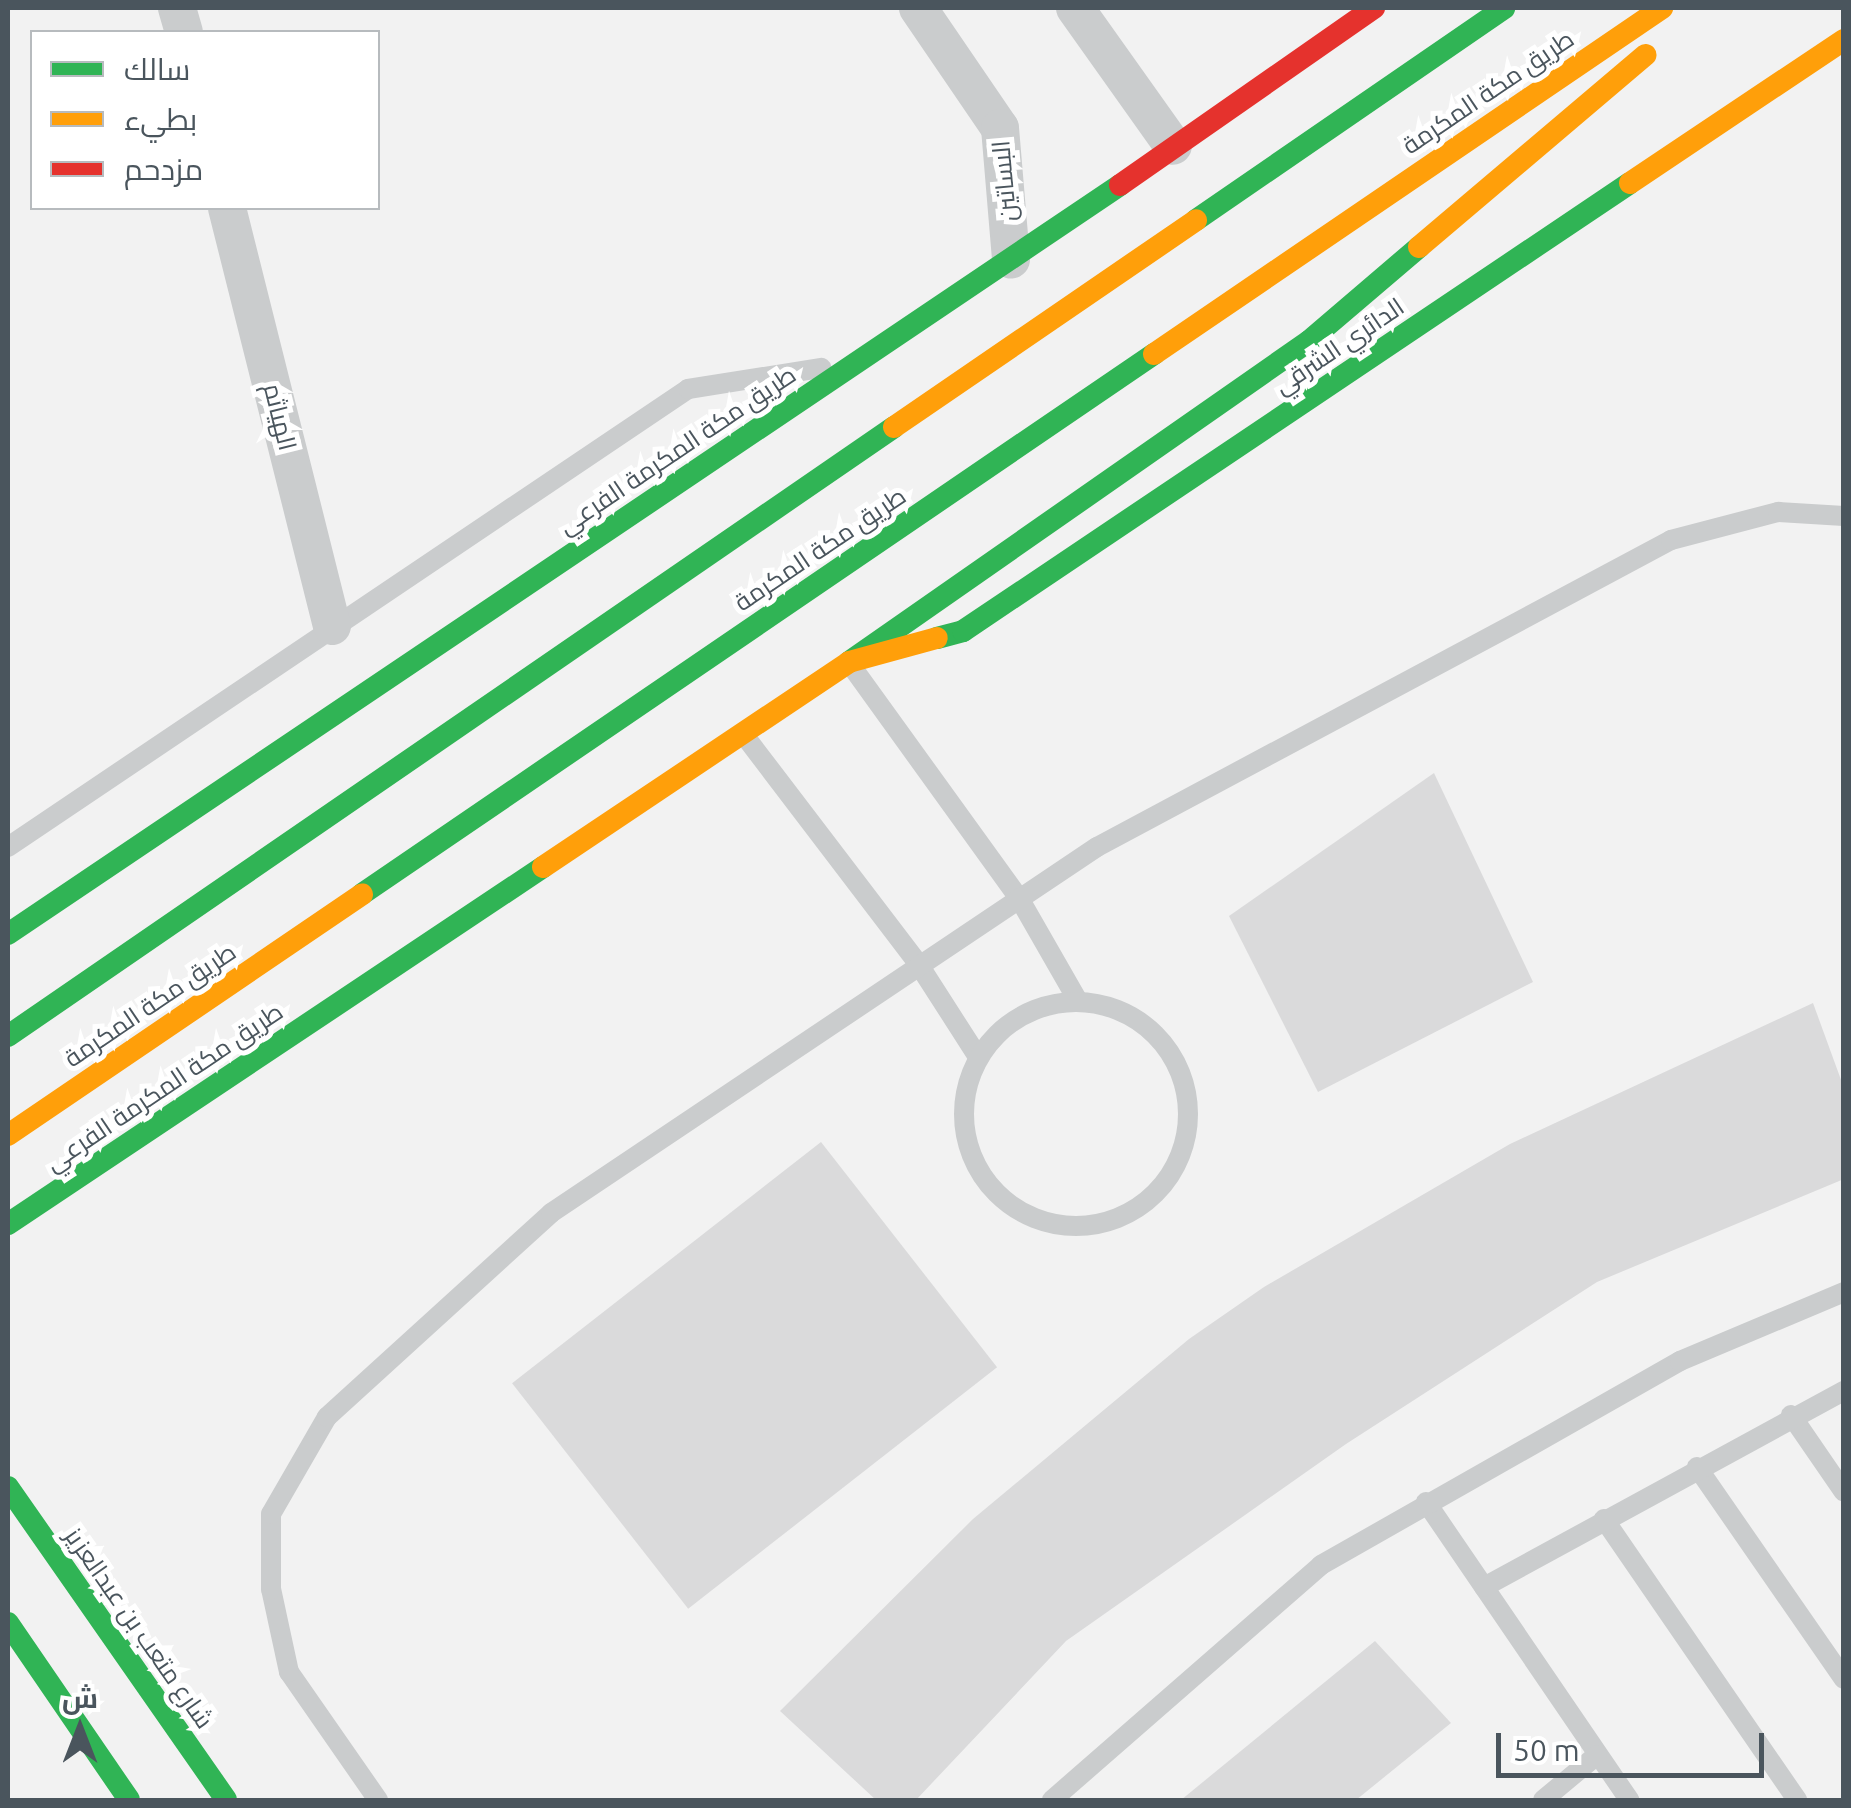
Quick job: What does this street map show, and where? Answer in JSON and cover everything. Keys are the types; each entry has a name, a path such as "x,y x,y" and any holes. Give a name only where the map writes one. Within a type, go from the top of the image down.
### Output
{"main road":[{"name":"طريق مكة المكرمة الفرعي","path":"8,934 1011,260 1374,8"},
{"path":"8,1036 1504,8"},
{"name":"طريق مكة المكرمة","path":"8,1135 1662,8"},
{"name":"طريق مكة المكرمة الفرعي","path":"8,1224 744,734 1309,341 1686,20"},
{"name":"الدائري الشرقي","path":"849,662 964,631 1844,40"},
{"name":"شارع متعب بن عبدالعزيز","path":"8,1487 226,1800"},
{"path":"8,1623 129,1800"}],"street":[{"name":"البساتين","path":"918,8 1000,128 1011,260"},
{"path":"1074,8 1173,146"},
{"name":"الهياثم","path":"228,210 332,626"}],"lane":[{"path":"8,847 688,390 858,362"},
{"path":"378,1800 289,1672 271,1589 271,1514 327,1417 551,1212 1097,846 1671,540 1778,512 1844,516"},
{"path":"849,662 1019,898 1078,1001"},
{"path":"744,734 919,965 978,1056"},
{"path":"1078,1001 1117,1009 1151,1029 1176,1060 1188,1096 1188,1136 1174,1173 1131,1212 1074,1228 1036,1220 1002,1200 977,1170 964,1133 964,1094 978,1056 1021,1016 1078,1001"},
{"path":"1052,1800 1321,1566 1426,1502 1680,1361 1844,1292"},
{"path":"1484,1587 1792,1415 1844,1391"},
{"path":"1792,1415 1844,1492"},
{"path":"1698,1467 1844,1678"},
{"path":"1426,1502 1628,1800"},
{"path":"1604,1519 1798,1800"},
{"path":"1542,1800 1598,1755"}],"building":[{"path":"1434,773 1533,982 1318,1092 1229,916"},
{"path":"1813,1003 1844,1088 1844,1179 1597,1282 1346,1444 1066,1641 916,1800 876,1800 780,1711 973,1519 1189,1339 1264,1287 1510,1144"},
{"path":"821,1142 997,1367 688,1609 512,1383"},
{"path":"1375,1641 1451,1723 1356,1800 1181,1800"}],"traffic: fast":[{"path":"1196,220 1504,8"},
{"path":"937,638 963,631 1630,183"},
{"path":"8,934 1120,185"},
{"path":"849,662 1309,341 1419,247"},
{"path":"362,894 1154,354"},
{"path":"8,1036 894,427"},
{"path":"8,1224 543,867"},
{"path":"8,1487 226,1800"},
{"path":"8,1623 129,1800"}],"traffic: slow":[{"path":"1154,354 1662,8"},
{"path":"1630,183 1844,40"},
{"path":"1419,247 1645,55"},
{"path":"894,427 1196,220"},
{"path":"543,867 849,662 937,638"},
{"path":"8,1135 362,894"}],"traffic: jam":[{"path":"1120,185 1374,8"}]}
